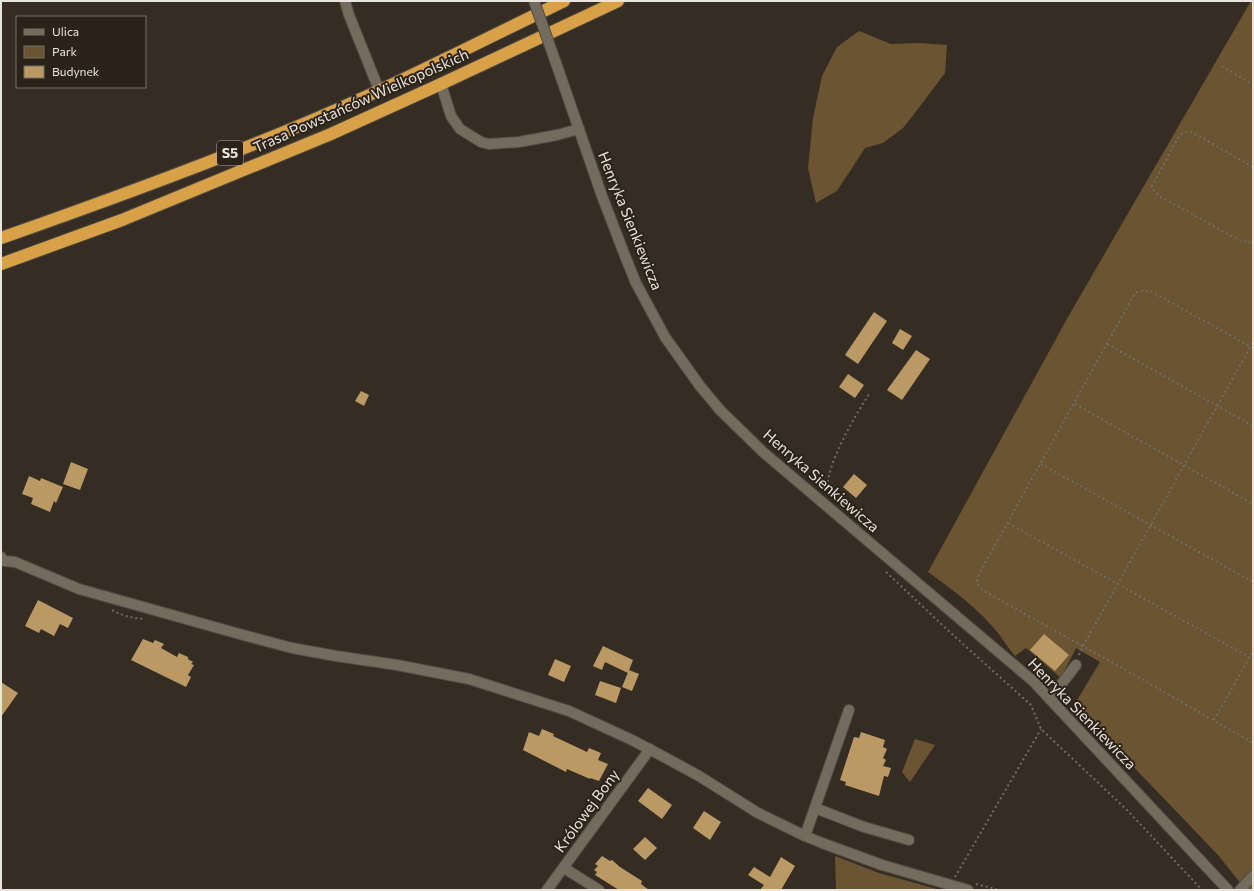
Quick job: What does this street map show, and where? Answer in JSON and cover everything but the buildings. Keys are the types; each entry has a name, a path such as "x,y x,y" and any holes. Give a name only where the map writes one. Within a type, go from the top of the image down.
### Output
{"highway":[{"name":"Trasa Powstańców Wielkopolskich","path":"1,238 143,188 290,130 379,90 564,1"},
{"name":"Trasa Powstańców Wielkopolskich","path":"1,264 130,217 331,134 618,1"}],"street":[{"path":"345,1 349,15 379,90"},
{"name":"Henryka Sienkiewicza","path":"534,1 579,129 636,283 665,337 688,370 720,410 763,452 1033,681 1228,890"},
{"path":"441,84 452,116 460,129 481,142 489,144 519,142 549,137 579,129"},
{"path":"2,560 14,562 79,589 250,637 292,648 436,672 491,686 569,711 650,749 699,776 758,813 805,836 851,854 952,886 969,886"},
{"path":"1050,699 1076,665"},
{"path":"805,836 849,710"},
{"name":"Królowej Bony","path":"547,890 650,749"},
{"path":"815,808 864,827 909,840"},
{"path":"564,868 599,890"},
{"path":"1240,890 1253,876"}],"path":[{"path":"1222,66 1253,85"},
{"path":"1253,167 1197,135 1189,131 1184,131 1152,186 1154,191 1167,200 1235,238 1253,243"},
{"path":"1253,348 1155,294 1145,290 1136,293 977,580 979,588 1253,743"},
{"path":"1076,665 1083,646 1253,342"},
{"path":"1107,344 1253,426"},
{"path":"827,507 827,488 831,470 841,443 869,394"},
{"path":"1074,404 1253,504"},
{"path":"1041,464 1253,582"},
{"path":"1008,523 1250,657"},
{"path":"108,608 119,614 133,618 146,619"},
{"path":"1214,720 1253,651"},
{"path":"952,886 954,879 1041,729"},
{"path":"969,886 998,890"}],"green space":[{"path":"1251,1 1253,1 1253,890 1246,890 1218,855 1126,759 1069,710 1077,700 1100,662 1076,648 1061,678 1026,648 1015,656 991,624 983,616 928,572 1068,317"},
{"path":"859,31 891,44 919,43 947,45 945,73 903,128 883,143 865,148 837,191 816,203 808,168 813,118 822,76 837,47"},
{"path":"915,739 935,745 910,782 902,772"},
{"path":"835,856 879,873 940,890 836,890"}]}
